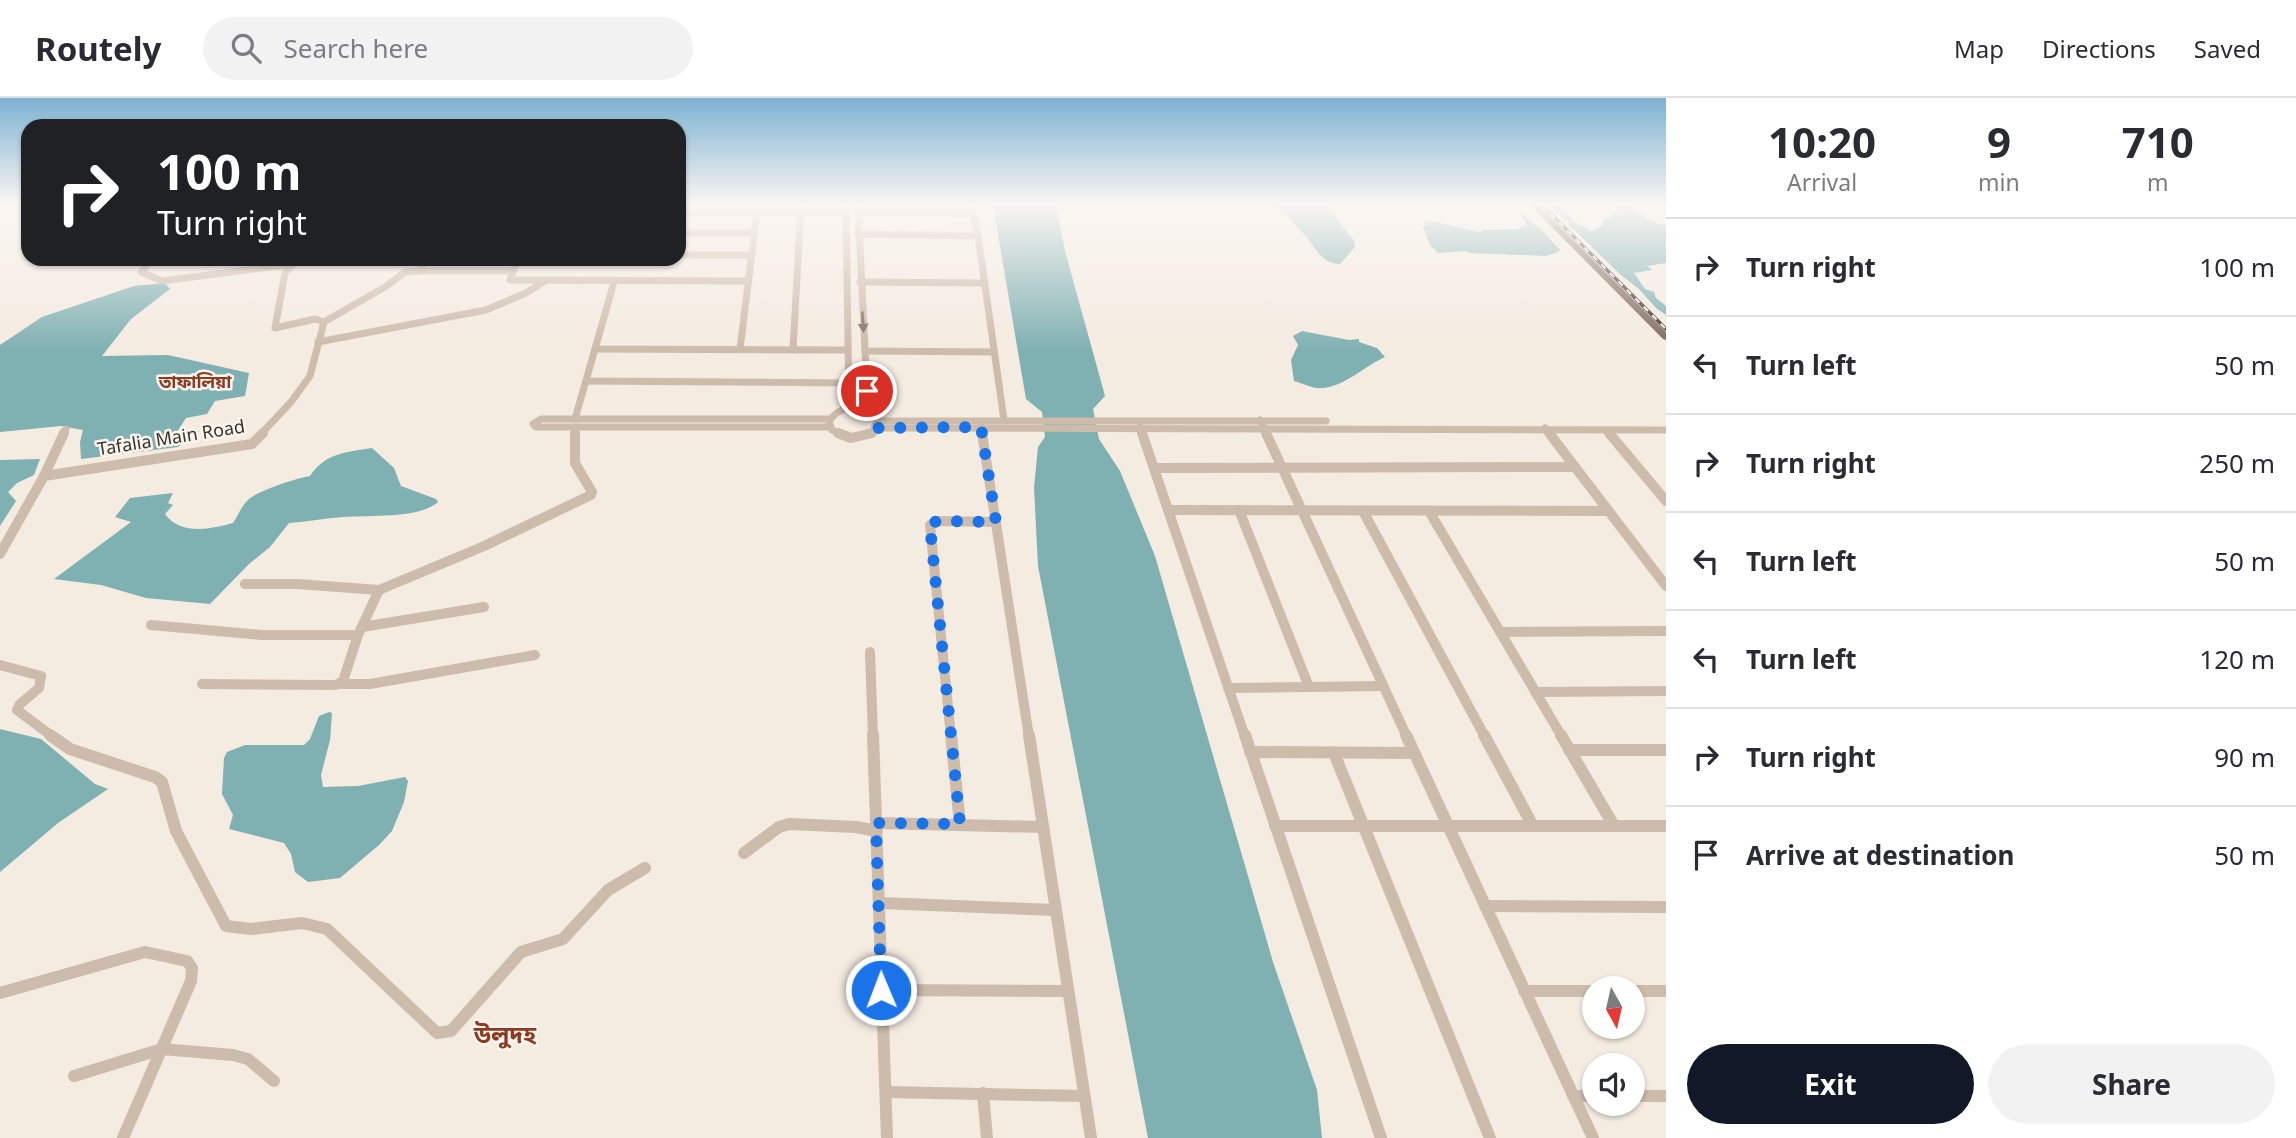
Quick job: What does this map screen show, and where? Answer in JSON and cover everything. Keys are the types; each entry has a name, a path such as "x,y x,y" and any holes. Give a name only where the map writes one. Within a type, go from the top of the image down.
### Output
{"main road":[{"path":"1583,254 1666,337"},
{"path":"1593,254 1666,326"}],"street":[{"path":"793,350 798,254"},
{"path":"847,254 849,408"},
{"path":"859,254 868,411 876,425"},
{"path":"980,254 1004,420"},
{"path":"686,255 752,256 740,349"},
{"path":"147,266 141,272 162,281 278,266"},
{"path":"291,266 285,273 275,328 315,319 324,322 385,288 405,272 513,271"},
{"path":"420,271 422,266"},
{"path":"466,271 468,266"},
{"path":"515,266 510,280 749,281"},
{"path":"318,342 338,342 373,332 482,312 508,305 528,295 546,281"},
{"path":"245,584 297,584 379,590 482,547 591,495 592,492 575,463 575,423 614,282"},
{"path":"860,282 984,283"},
{"name":"Tafalia Main Road","path":"44,476 252,444 291,402 310,376 324,322"},
{"path":"595,349 848,350"},
{"path":"864,351 994,352"},
{"path":"586,381 849,383"},
{"path":"830,423 837,411 849,408 868,411"},
{"path":"830,423 837,434 851,438 866,436 876,425 1004,420 1017,424"},
{"path":"575,423 830,423"},
{"path":"876,425 981,427 1122,423 1666,429"},
{"path":"1122,423 1140,427 1219,424"},
{"path":"1261,424 1593,1138"},
{"path":"981,427 1091,1138"},
{"path":"1140,427 1381,1138"},
{"path":"1546,428 1608,431 1666,429"},
{"path":"1546,428 1666,586"},
{"path":"0,554 44,476 66,429"},
{"path":"1608,431 1666,501"},
{"path":"1154,468 1575,467"},
{"path":"1168,510 1608,510"},
{"path":"1239,510 1309,687"},
{"path":"1363,511 1533,826"},
{"path":"1429,511 1614,826"},
{"path":"960,824 930,523 996,522"},
{"path":"341,684 360,631 379,590"},
{"path":"151,625 262,635 360,631 484,607"},
{"path":"1500,632 1666,631"},
{"path":"870,652 887,1138"},
{"path":"202,684 349,686 535,655"},
{"path":"0,665 41,676 39,688 20,704 17,710 19,714 69,749 155,776 162,782 176,831 226,926 246,929 303,922 327,929 437,1033 451,1031 521,952 563,939 608,890 645,868"},
{"path":"1228,688 1383,686"},
{"path":"1535,692 1666,691"},
{"path":"1569,750 1666,750"},
{"path":"1250,752 1414,753"},
{"path":"1334,753 1490,1138"},
{"path":"744,853 779,827 789,824 856,827 960,824 1043,827"},
{"path":"1275,826 1666,826"},
{"path":"880,903 1055,910"},
{"path":"1485,906 1666,907"},
{"path":"0,993 145,952 187,961 192,968 191,981 123,1138"},
{"path":"881,990 1068,991"},
{"path":"1524,991 1582,991"},
{"path":"1645,991 1666,991"},
{"path":"74,1076 162,1049 233,1055 248,1059 274,1080"},
{"path":"886,1092 1084,1096"},
{"path":"983,1093 987,1138"},
{"path":"1573,1096 1582,1096"},
{"path":"1645,1096 1666,1096"}],"water":[{"path":"1001,254 1066,254 1105,396 1093,409 1099,439 1120,471 1155,556 1273,962 1317,1090 1322,1138 1148,1138 1038,566 1034,488 1038,447 1045,437 1042,412 1026,399"},
{"path":"1319,254 1349,254 1340,264"},
{"path":"1484,254 1553,254 1546,256"},
{"path":"1599,254 1666,254 1666,263 1647,266 1652,270 1634,273 1645,289 1654,292 1656,298 1666,306 1666,315 1639,289"},
{"path":"165,283 170,289 131,319 102,356 168,355 249,373 245,396 215,401 207,414 186,418 177,432 199,431 178,447 81,459 80,442 83,430 61,426 0,432 0,345 42,317 134,286"},
{"path":"1302,331 1349,340 1359,339 1359,342 1377,348 1385,357 1338,384 1311,387 1294,381 1291,360 1298,345 1293,336"},
{"path":"372,448 394,468 401,486 438,502 406,514 289,523 270,547 249,564 210,604 146,598 101,585 54,579 131,522 115,517 130,498 173,493 168,503 173,505 165,514 172,521 188,528 215,527 233,523 253,496 310,476 323,462 337,455"},
{"path":"40,459 34,475 17,483 8,492 16,501 0,526 0,460"},
{"path":"332,713 330,740 321,775 323,787 358,786 405,777 408,781 404,802 392,831 379,845 340,878 308,882 295,872 291,854 284,843 229,829 233,815 222,794 224,758 227,752 245,745 304,745 310,739 319,716"},
{"path":"0,729 41,739 95,784 108,789 58,823 0,872"}],"railway":[{"path":"1591,254 1666,329"}],"district":[{"name":"তাফালিয়া","path":"195,381"},
{"name":"উলুদহ","path":"505,1033"}],"route":[{"path":"867,391 868,411 876,417 876,428 981,427 996,522 930,523 960,824 876,823 881,990"}]}
